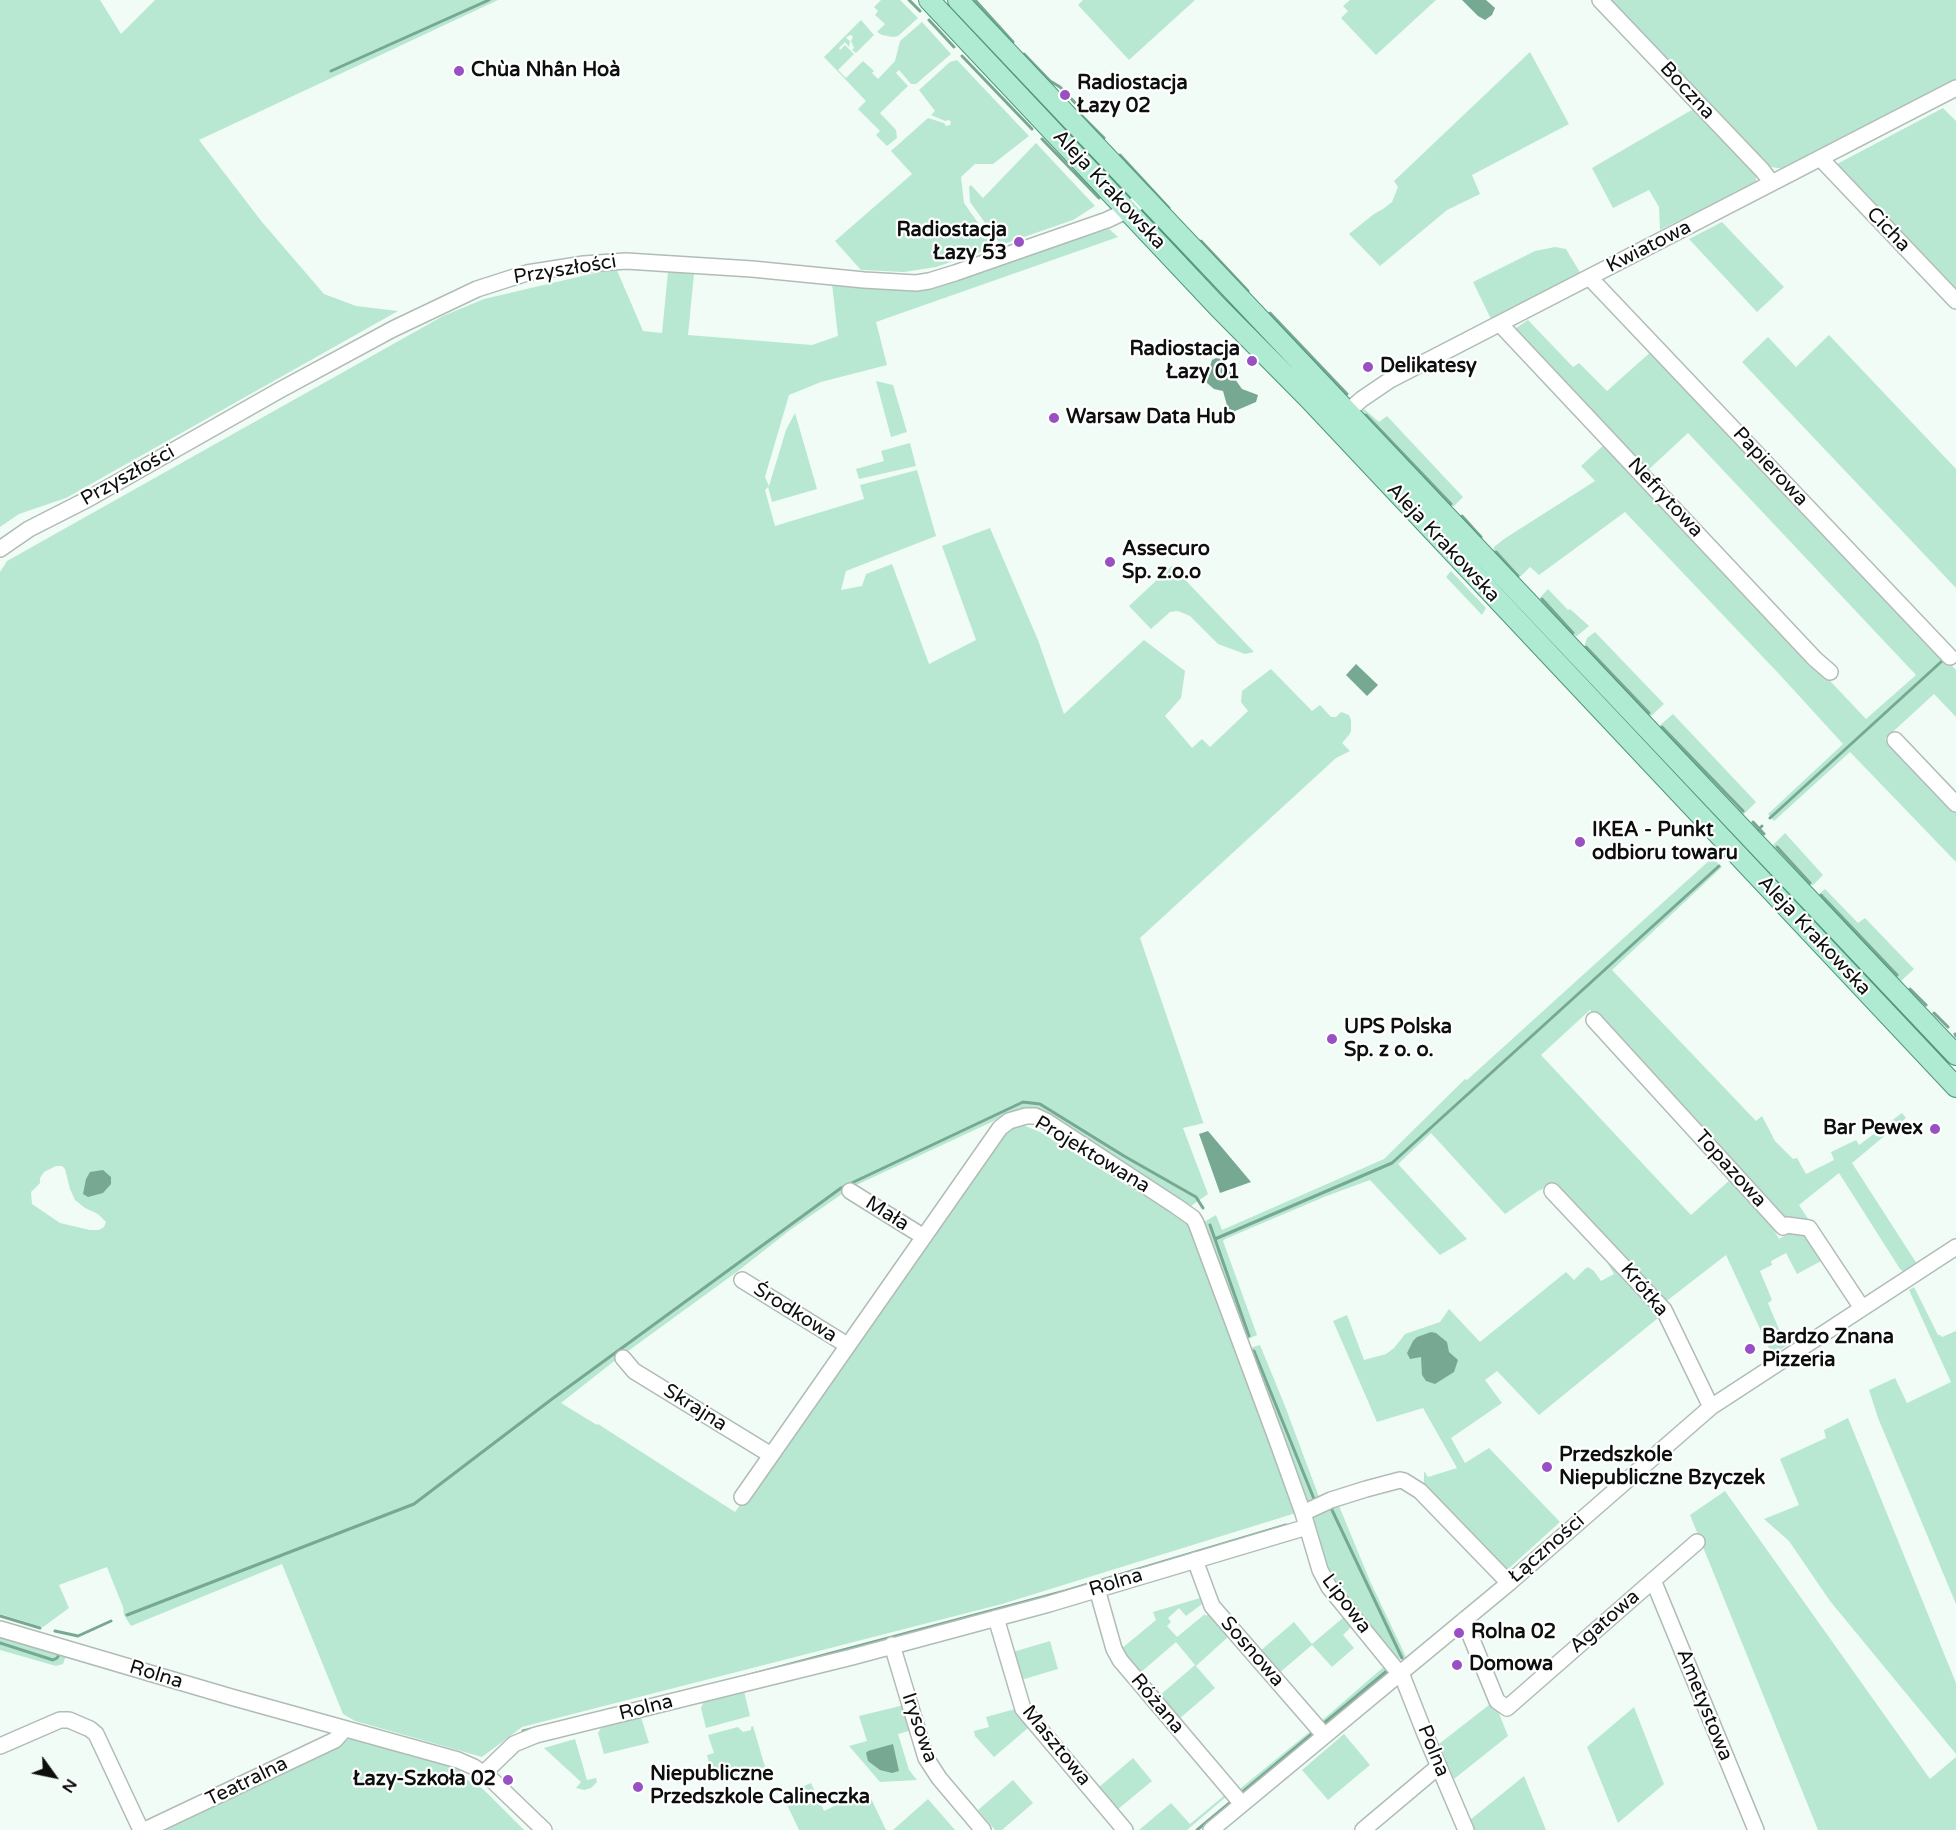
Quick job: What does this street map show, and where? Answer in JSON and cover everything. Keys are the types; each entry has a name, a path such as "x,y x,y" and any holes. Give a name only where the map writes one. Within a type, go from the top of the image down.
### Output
{"main road":[{"name":"Aleja Krakowska","path":"929,0 1218,307 1309,399 1956,1087"},
{"name":"Aleja Krakowska","path":"957,0 1956,1055"}],"street":[{"name":"Boczna","path":"1600,0 1772,183"},
{"name":"Kwiatowa","path":"1347,412 1390,380 1956,88"},
{"name":"Cicha","path":"1821,159 1956,302"},
{"name":"Przyszłości","path":"0,549 29,529 88,499 393,329 477,289 526,273 584,264 626,261 916,283 929,281 1003,257 1107,220 1128,210 1144,198"},
{"name":"Papierowa","path":"1590,278 1950,657"},
{"name":"Nefrytowa","path":"1500,324 1815,659 1830,672"},
{"path":"1894,740 1956,804"},
{"name":"Topazowa","path":"1594,1020 1783,1227 1786,1225 1809,1228 1862,1308"},
{"name":"Projektowana","path":"742,1497 1000,1128 1009,1120 1035,1116 1187,1214 1196,1223 1305,1520"},
{"name":"Mała","path":"850,1191 924,1237"},
{"name":"Krótka","path":"1552,1191 1664,1310 1711,1407"},
{"name":"Łączności","path":"1211,1830 1509,1583 1711,1407 1956,1247"},
{"name":"Środkowa","path":"742,1280 847,1345"},
{"name":"Skrajna","path":"623,1358 634,1371 771,1455"},
{"name":"Rolna","path":"0,1629 209,1691 458,1760 484,1773 514,1744 525,1738 892,1646 1097,1589 1195,1560 1305,1520 1331,1500 1400,1480 1420,1491 1509,1583"},
{"name":"Lipowa","path":"1305,1520 1320,1570 1329,1587 1400,1672"},
{"name":"Agatowa","path":"1464,1620 1497,1701 1507,1708 1697,1542"},
{"name":"Sosnowa","path":"1195,1560 1212,1606 1324,1735"},
{"name":"Ametystowa","path":"1653,1580 1756,1830"},
{"name":"Różana","path":"1097,1589 1114,1649 1120,1660 1242,1804"},
{"name":"Masztowa","path":"996,1618 1025,1713 1125,1830"},
{"name":"Irysowa","path":"892,1646 926,1758 939,1778 983,1830"},
{"name":"Polna","path":"1400,1672 1466,1830"},
{"path":"0,1746 60,1720 69,1720 90,1729 96,1734 143,1830"},
{"name":"Teatralna","path":"143,1830 336,1740 345,1729"},
{"path":"1363,1830 1439,1766"},
{"path":"484,1773 544,1830"}],"shaded area":[{"path":"0,0 100,0 121,34 155,0 498,0 199,140 262,222 324,294 356,306 398,311 66,498 19,514 0,527"},
{"path":"881,0 900,0 918,18 898,36 882,35 877,32 885,24 875,15 878,11 874,7"},
{"path":"1083,0 1195,0 1129,60 1078,5"},
{"path":"1350,0 1436,0 1376,55 1341,18 1348,11 1343,6"},
{"path":"1462,0 1486,0 1495,8 1492,15 1485,20"},
{"path":"1604,0 1956,0 1956,80 1784,169 1771,167 1762,157 1758,161"},
{"path":"861,20 874,35 856,53 852,50 854,48 851,35 846,38 850,41 849,47 845,42 839,48 840,50 845,45 854,54 838,70 846,78 863,61 874,71 872,73 878,79 895,61 900,41 922,22 951,54 916,84 911,84 899,70 896,73 908,86 880,113 896,130 897,138 887,146 876,135 880,131 858,109 866,101 824,57"},
{"path":"1530,52 1569,124 1472,175 1480,194 1447,210 1380,266 1349,234 1392,202 1398,187 1394,181"},
{"path":"957,60 1029,136 993,164 975,164 961,177 964,203 995,247 936,267 904,272 861,270 835,241 912,174 891,151 928,118 944,123 946,126 950,125 949,120 945,121 931,115 935,111 919,90 950,62"},
{"path":"1695,108 1756,175 1756,183 1660,230 1659,207 1649,190 1613,208 1592,168"},
{"path":"1943,108 1956,121 1956,291 1837,164"},
{"path":"1036,143 1095,206 1073,220 1001,245 970,202 969,187 971,185 983,198"},
{"path":"1722,222 1784,287 1757,312 1689,239"},
{"path":"1109,229 1118,237 876,322 887,365 821,382 789,395 765,477 769,486 786,430 795,413 817,489 772,502 768,487 765,490 775,526 864,499 860,485 917,470 936,536 846,571 841,590 862,586 866,574 892,564 929,664 976,640 942,546 990,528 1038,640 1064,714 1144,640 1185,671 1181,698 1165,716 1192,748 1202,739 1210,747 1248,711 1241,702 1242,691 1271,669 1312,711 1320,705 1331,717 1336,717 1341,712 1349,715 1351,731 1342,743 1350,751 1336,758 1140,938 1204,1123 1183,1128 1208,1194 1188,1208 1041,1113 1011,1113 852,1187 790,1230 561,1403 598,1424 735,1512 1006,1130 1023,1125 1040,1132 1180,1218 1192,1228 1296,1513 1002,1604 522,1727 482,1757 355,1721 343,1714 282,1564 131,1626 124,1615 107,1567 59,1585 69,1608 43,1627 0,1614 0,572 7,561 443,316 484,299 616,268 643,331 662,333 668,272 694,274 688,335 812,345 838,336 832,284 913,291","holes":["56,1166 62,1166 75,1200 98,1214 106,1222 104,1227 99,1230 90,1230 60,1223 32,1204 31,1192 40,1183 44,1172"]},
{"path":"1555,247 1566,249 1581,274 1491,319 1473,282 1535,251"},
{"path":"1528,320 1573,367 1579,363 1607,391 1653,350 1956,670 1956,717 1934,694 1885,739 1956,813 1956,862 1850,752 1774,821 1768,814 1843,744 1625,512 1539,575 1530,567 1521,576 1516,577 1493,552 1494,547 1504,539 1595,481 1581,466 1606,443 1866,719 1916,675 1688,433 1646,472 1515,334 1516,328"},
{"path":"1829,335 1956,469 1956,588 1742,362 1768,337 1796,367"},
{"path":"1221,359 1242,389 1258,395 1256,402 1235,411 1228,409 1223,391 1214,389 1207,383 1212,360"},
{"path":"876,381 893,385 907,432 891,437"},
{"path":"1364,409 1379,422 1387,416 1463,497 1451,506 1367,419 1362,412"},
{"path":"910,443 916,466 859,479 856,469 884,461 881,451"},
{"path":"1172,566 1254,652 1245,654 1218,644 1190,616 1178,611 1170,612 1151,629 1129,606"},
{"path":"1451,571 1486,608 1482,615 1446,577"},
{"path":"1548,589 1568,610 1570,609 1589,626 1577,636 1573,636 1538,600"},
{"path":"1595,632 1664,704 1650,717 1584,647 1587,638"},
{"path":"1356,664 1378,685 1367,696 1346,675"},
{"path":"1673,714 1756,802 1743,815 1659,726"},
{"path":"1785,833 1823,875 1813,885 1808,885 1772,846"},
{"path":"1712,858 1722,867 1612,970 1756,1121 1762,1116 1775,1141 1793,1159 1797,1158 1806,1174 1834,1160 1831,1152 1856,1140 1859,1145 1902,1113 1906,1118 1852,1163 1917,1264 1904,1272 1900,1269 1839,1173 1799,1205 1812,1225 1781,1219 1724,1152 1590,1010 1541,1055 1657,1179 1691,1215 1732,1178 1765,1214 1779,1239 1795,1230 1807,1232 1825,1259 1797,1274 1786,1253 1771,1261 1772,1265 1760,1271 1772,1300 1768,1303 1786,1346 1772,1355 1726,1255 1664,1303 1552,1185 1538,1191 1505,1214 1431,1133 1398,1164 1467,1239 1440,1255 1370,1180 1225,1239 1223,1241 1257,1335 1248,1339 1204,1222 1216,1215 1222,1230 1384,1159 1465,1079 1467,1080"},
{"path":"1825,889 1858,923 1865,918 1914,969 1901,981 1818,895"},
{"path":"1208,1131 1251,1182 1220,1193 1199,1134"},
{"path":"103,1170 111,1177 111,1184 103,1193 88,1197 83,1194 90,1172"},
{"path":"1604,1257 1663,1314 1539,1415 1497,1371 1485,1380 1502,1403 1451,1438 1465,1463 1489,1448 1560,1522 1506,1571 1424,1490 1424,1471 1428,1477 1457,1468 1423,1408 1377,1422 1333,1321 1347,1315 1364,1360 1386,1354 1405,1334 1440,1322 1449,1309 1480,1342 1566,1272 1574,1280 1588,1267 1601,1281 1614,1274"},
{"path":"1914,1287 1938,1335 1942,1337 1956,1331 1956,1604 1878,1418 1869,1390 1895,1378 1907,1403 1951,1382 1909,1290"},
{"path":"1431,1332 1436,1333 1447,1342 1449,1352 1458,1360 1454,1372 1435,1384 1426,1381 1422,1375 1421,1357 1410,1359 1407,1353 1417,1337"},
{"path":"1260,1345 1319,1497 1308,1501 1250,1348"},
{"path":"1848,1418 1956,1683 1956,1754 1830,1601 1789,1541 1764,1519 1799,1505 1780,1459 1826,1438 1824,1430"},
{"path":"1725,1491 1930,1779 1956,1757 1956,1830 1818,1830 1690,1515"},
{"path":"1337,1501 1370,1581 1406,1657 1403,1659 1394,1654 1391,1655 1328,1575 1312,1517"},
{"path":"1200,1598 1202,1604 1186,1616 1179,1608 1168,1618 1171,1622 1167,1626 1177,1637 1208,1614 1228,1637 1196,1666 1215,1688 1179,1719 1159,1696 1195,1665 1176,1642 1140,1673 1121,1649 1156,1620 1153,1612"},
{"path":"1344,1617 1352,1626 1343,1635 1354,1648 1332,1667 1312,1645 1278,1674 1259,1652 1294,1622 1312,1644"},
{"path":"0,1633 67,1653 63,1664 56,1666 0,1650"},
{"path":"1050,1641 1058,1669 1021,1680 1013,1652"},
{"path":"1386,1665 1391,1672 1324,1729 1319,1723"},
{"path":"744,1691 750,1716 706,1728 701,1708 704,1701"},
{"path":"1494,1701 1508,1736 1454,1779 1439,1744"},
{"path":"904,1705 912,1730 898,1734 909,1770 917,1780 880,1782 849,1746 867,1741 859,1716"},
{"path":"1634,1707 1664,1784 1618,1823 1587,1747"},
{"path":"1015,1709 1028,1728 994,1757 975,1736 974,1731 989,1727 986,1717"},
{"path":"641,1717 649,1743 604,1754 598,1733 601,1728"},
{"path":"753,1726 765,1767 714,1781 707,1755 714,1753 708,1735 738,1727 743,1732 751,1730"},
{"path":"1313,1729 1315,1736 1242,1797 1236,1792"},
{"path":"1344,1734 1370,1765 1328,1800 1302,1770"},
{"path":"356,1736 463,1768 459,1777 475,1783 484,1790 524,1830 153,1830"},
{"path":"575,1739 587,1780 596,1778 597,1782 591,1788 584,1790 576,1788 581,1782 544,1748"},
{"path":"893,1744 899,1771 892,1773 880,1770 868,1761 866,1753 868,1751"},
{"path":"1133,1758 1152,1781 1117,1810 1098,1788"},
{"path":"1524,1776 1546,1830 1474,1830 1470,1820"},
{"path":"1013,1780 1033,1803 1002,1830 995,1830 978,1810"},
{"path":"811,1783 824,1811 867,1790 886,1830 799,1830 783,1796"},
{"path":"1226,1794 1227,1796 1187,1830 1139,1830 1171,1803 1190,1824"},
{"path":"928,1799 955,1830 893,1830"}],"waterway":[{"path":"331,71 489,0"},
{"path":"909,0 920,11"},
{"path":"975,0 1013,42"},
{"path":"929,20 954,47"},
{"path":"1024,54 1050,81 1060,87 1079,107 1080,114 1104,138"},
{"path":"962,56 1032,129"},
{"path":"1042,139 1099,198"},
{"path":"1120,155 1169,208"},
{"path":"1201,241 1248,291"},
{"path":"1270,313 1347,394"},
{"path":"1366,415 1451,504"},
{"path":"1462,516 1481,537"},
{"path":"1496,552 1518,576"},
{"path":"1542,599 1573,633"},
{"path":"1586,647 1649,713"},
{"path":"1770,818 1942,661"},
{"path":"1662,727 1743,811"},
{"path":"1753,822 1764,834"},
{"path":"1758,830 1762,826"},
{"path":"1777,847 1810,883"},
{"path":"1215,1239 1392,1163 1719,866"},
{"path":"1821,895 1897,975"},
{"path":"1910,989 1926,1005"},
{"path":"1934,1013 1948,1027"},
{"path":"127,1615 414,1504 552,1399 841,1188 1023,1102 1040,1104 1196,1197 1203,1208"},
{"path":"1210,1225 1249,1336"},
{"path":"1254,1351 1314,1499"},
{"path":"1332,1510 1402,1658"},
{"path":"753,1674 1065,1591 1286,1525"},
{"path":"0,1616 40,1628"},
{"path":"55,1631 78,1636 111,1621"},
{"path":"0,1643 53,1660 60,1653"},
{"path":"1323,1724 1388,1670"},
{"path":"523,1731 531,1729"},
{"path":"1240,1794 1313,1733"},
{"path":"1197,1830 1232,1801"}],"place":[{"name":"Chùa Nhân Hoà","path":"459,71"},
{"name":"Radiostacja Łazy 02","path":"1065,95"},
{"name":"Radiostacja Łazy 53","path":"1019,242"},
{"name":"Radiostacja Łazy 01","path":"1252,361"},
{"name":"Delikatesy","path":"1368,367"},
{"name":"Warsaw Data Hub","path":"1054,418"},
{"name":"Assecuro Sp. z.o.o","path":"1110,562"},
{"name":"IKEA - Punkt odbioru towaru","path":"1580,842"},
{"name":"UPS Polska Sp. z o. o.","path":"1332,1039"},
{"name":"Bar Pewex","path":"1935,1129"},
{"name":"Bardzo Znana Pizzeria","path":"1750,1349"},
{"name":"Przedszkole Niepubliczne Bzyczek","path":"1547,1467"},
{"name":"Rolna 02","path":"1459,1633"},
{"name":"Domowa","path":"1457,1665"},
{"name":"Łazy-Szkoła 02","path":"508,1780"},
{"name":"Niepubliczne Przedszkole Calineczka","path":"638,1787"}]}
